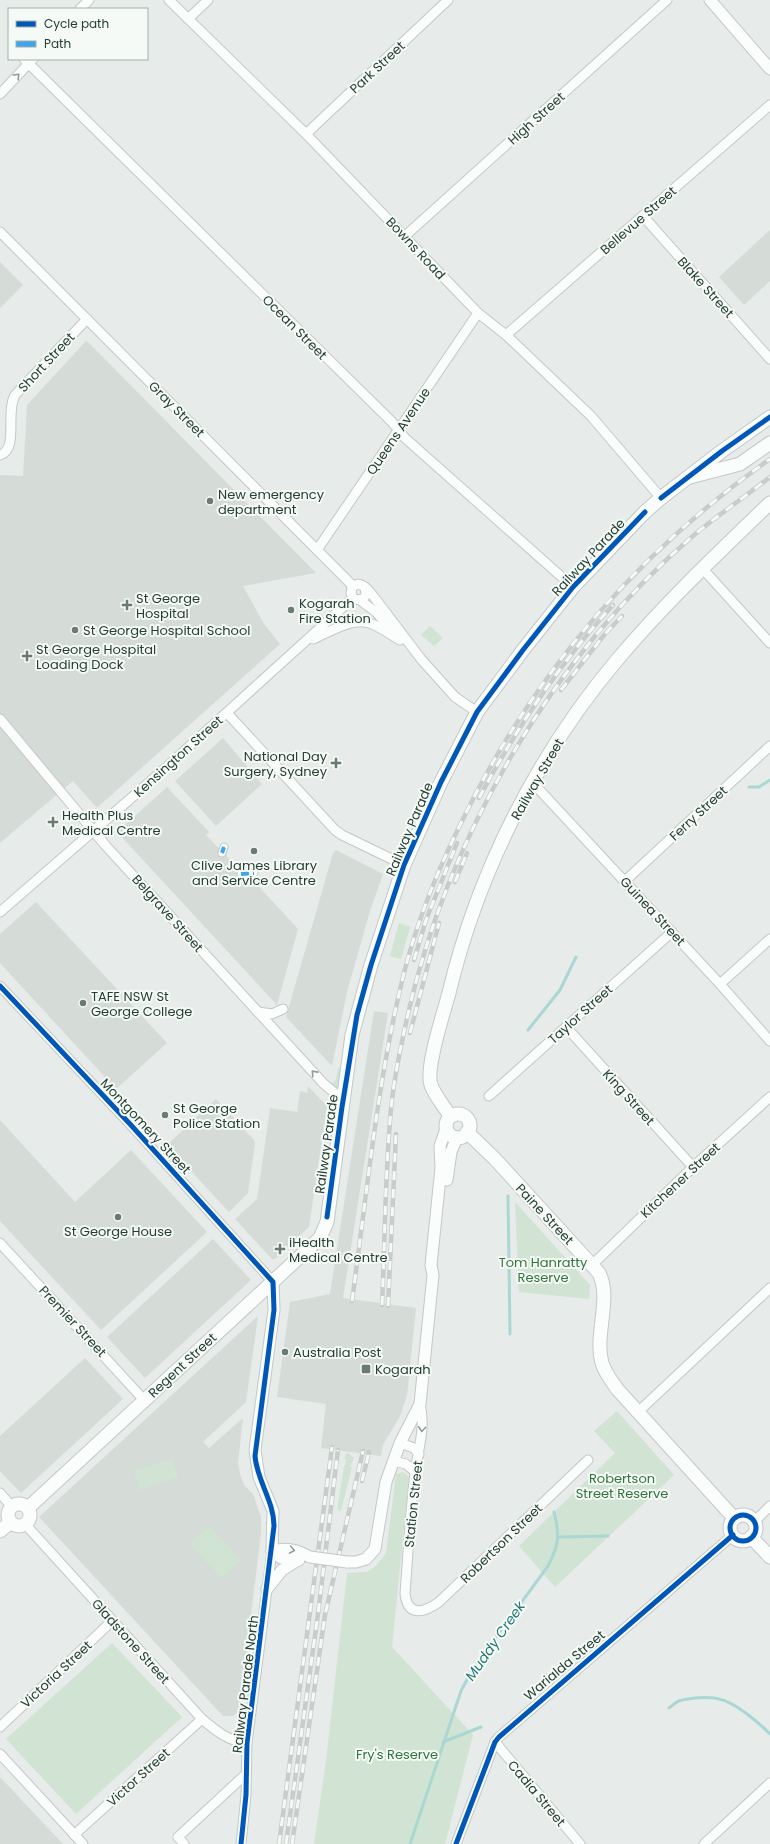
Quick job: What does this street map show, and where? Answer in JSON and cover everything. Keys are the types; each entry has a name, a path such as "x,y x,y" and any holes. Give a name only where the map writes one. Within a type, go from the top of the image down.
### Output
{"main road":[{"name":"Railway Parade","path":"328,1217 343,1100 357,1015 371,965 404,865 441,782 477,712 523,650 573,587 660,498 770,417"},
{"name":"Railway Parade","path":"687,478 733,467 770,444"},
{"path":"722,451 731,462 747,459"},
{"name":"Railway Street","path":"450,1116 431,1085 430,1075 450,986 475,905 504,837 533,783 569,724 611,667 643,630 702,568 770,503"},
{"path":"458,1114 465,1117 469,1126 462,1135 450,1135 446,1129 446,1122 450,1116 458,1114"},
{"name":"Paine Street","path":"462,1135 495,1159 599,1273 603,1285 600,1339 602,1363 618,1390 734,1518"},
{"name":"Regent Street","path":"28,1508 320,1238 328,1217"},
{"path":"22,1504 28,1508 30,1515 25,1524 19,1526 11,1522 8,1516 12,1507 22,1504"},
{"path":"746,1515 754,1522 756,1531 751,1537 744,1540 739,1540 733,1535 730,1526 734,1518 746,1515"},
{"path":"0,1531 11,1522"},
{"path":"751,1537 770,1557"}],"street":[{"path":"81,8 89,0"},
{"name":"Bowns Road","path":"169,0 306,134 478,313 506,335 591,416 660,498"},
{"path":"188,19 208,0"},
{"name":"Park Street","path":"306,134 448,0"},
{"name":"High Street","path":"405,236 667,0"},
{"path":"712,1 770,69"},
{"path":"0,94 29,61"},
{"name":"Ocean Street","path":"29,61 392,422 410,444 573,587"},
{"name":"Bellevue Street","path":"506,335 770,105"},
{"name":"Blake Street","path":"643,216 770,359"},
{"name":"Gray Street","path":"0,232 353,586"},
{"name":"Queens Avenue","path":"317,550 478,313"},
{"name":"Short Street","path":"2,455 9,448 11,442 10,408 15,395 87,319"},
{"path":"702,568 770,643"},
{"path":"421,659 400,640 377,614 351,593 353,586 359,584 365,587 421,659 455,697 477,712"},
{"path":"357,599 366,594 365,587"},
{"name":"Kensington Street","path":"0,912 95,830 304,643 357,599"},
{"path":"304,643 343,626 361,622 374,625 400,640"},
{"path":"227,713 335,830 342,835 404,865"},
{"name":"Belgrave Street","path":"0,719 109,848 324,1084 343,1100"},
{"name":"Ferry Street","path":"625,881 770,746"},
{"name":"Guinea Street","path":"533,783 720,984 770,1041"},
{"path":"241,874 254,873"},
{"name":"Taylor Street","path":"489,1096 672,932"},
{"path":"720,984 770,939"},
{"name":"Montgomery Street","path":"0,986 130,1124 273,1282"},
{"path":"257,1011 263,1014 272,1014 283,1009"},
{"name":"King Street","path":"566,1027 693,1167"},
{"name":"Kitchener Street","path":"592,1265 693,1167 770,1098"},
{"name":"Station Street","path":"407,1605 404,1594 415,1472 419,1454 423,1415 420,1404 433,1275 431,1265 441,1168 440,1146 446,1129"},
{"name":"Station Street","path":"433,1275 438,1265 448,1164 453,1146 462,1135"},
{"name":"Premier Street","path":"0,1243 144,1400"},
{"path":"272,1551 274,1526 273,1511 259,1477 255,1450 274,1310 273,1282"},
{"path":"638,1412 770,1288"},
{"name":"Station Street","path":"272,1551 281,1558 298,1560 310,1557 356,1562 366,1559 375,1549 386,1482 392,1461 420,1404"},
{"path":"400,1443 414,1448 419,1454"},
{"name":"Robertson Street","path":"407,1605 414,1610 420,1611 428,1609 439,1602 588,1460"},
{"path":"392,1461 406,1464 415,1472"},
{"path":"0,1493 12,1507"},
{"path":"754,1522 770,1506"},
{"name":"Gladstone Street","path":"25,1524 202,1719 226,1737 234,1741 247,1743"},
{"name":"Warialda Street","path":"456,1844 495,1742 515,1721 733,1535"},
{"name":"Station Street","path":"272,1551 283,1548 300,1551 310,1557"},
{"name":"Railway Parade North","path":"241,1844 246,1795 247,1743 272,1551"},
{"path":"267,1589 282,1570 298,1560"},
{"name":"Victoria Street","path":"0,1727 112,1621"},
{"name":"Victor Street","path":"74,1835 202,1719"},
{"name":"Cadia Street","path":"495,1742 580,1844"},
{"path":"0,1754 83,1844"},
{"path":"184,1844 178,1837 246,1774"},
{"path":"704,1844 770,1783"}],"shaded area":[{"path":"770,230 770,281 744,305 719,277"},
{"path":"0,262 23,285 0,308"},
{"name":"St George Hospital","path":"86,341 316,573 243,586 264,624 280,644 99,806 96,807 73,781 0,843 0,475 23,476 27,405"},
{"path":"223,738 262,784 216,826 175,781"},
{"path":"167,787 209,832 206,835 248,878 250,877 298,929 277,1005 117,832"},
{"path":"336,850 383,874 370,911 347,992 332,1066 286,1017 333,853"},
{"name":"TAFE NSW St George College","path":"36,902 167,1043 116,1089 0,963 0,934"},
{"path":"374,1011 388,1013 343,1298 416,1308 407,1396 400,1416 383,1445 381,1456 321,1448 326,1404 277,1397 290,1302 330,1294"},
{"path":"308,1086 327,1106 309,1227 275,1259 272,1259 235,1219 257,1199 270,1108 297,1112 300,1091 307,1093"},
{"path":"216,1099 254,1140 255,1144 248,1193 229,1212 167,1145"},
{"name":"St George House","path":"0,1120 75,1202 131,1150 207,1232 101,1330 0,1221"},
{"path":"213,1239 251,1280 145,1378 107,1337"},
{"path":"258,1316 246,1402 203,1442 209,1448 243,1418 238,1463 240,1474 244,1485 253,1494 261,1517 261,1534 239,1711 233,1716 223,1716 39,1517"},
{"path":"85,1358 123,1399 21,1493 0,1471 0,1436"},
{"path":"0,1777 63,1844 0,1844"}],"green space":[{"path":"430,626 443,638 434,646 421,635"},
{"path":"399,923 410,927 401,959 390,956"},
{"path":"338,1068 341,1069 339,1087 336,1089 331,1084 336,1080"},
{"name":"Tom Hanratty Reserve","path":"515,1202 590,1285 589,1299 519,1292"},
{"name":"Robertson Street Reserve","path":"617,1411 674,1475 555,1587 519,1546 615,1453 594,1431"},
{"path":"348,1453 354,1458 350,1467 352,1467 341,1511 337,1510 346,1459 344,1459"},
{"path":"172,1459 178,1477 140,1490 134,1471"},
{"name":"Fry's Reserve","path":"403,1472 409,1477 392,1647 473,1735 445,1844 314,1844 326,1761 347,1573 367,1572 376,1566 386,1553 396,1474"},
{"path":"209,1527 241,1560 222,1578 190,1544"},
{"path":"112,1643 182,1717 76,1814 6,1739"}],"waterway":[{"path":"749,787 759,787 770,780"},
{"path":"528,1030 560,990 576,957"},
{"path":"508,1196 510,1334"},
{"name":"Muddy Creek","path":"410,1844 461,1691 472,1670 552,1559 558,1534 554,1512"},
{"path":"559,1537 608,1536"},
{"path":"669,1708 678,1702 688,1699 719,1699 739,1708 770,1734"},
{"path":"443,1742 481,1727"}],"railway":[{"path":"352,1301 379,1098 403,977 427,900 460,825 488,770 520,718 554,669 591,622 631,577 674,536 721,496 770,459"},
{"path":"382,1305 389,1133 392,1097 400,1049 426,947 450,880 479,815 514,752 552,692 596,636 643,583 694,535 770,477"},
{"path":"479,798 508,747 540,697 575,650 613,605"},
{"path":"561,690 604,635 622,616"},
{"path":"414,960 426,920 457,843"},
{"path":"455,882 467,853"},
{"path":"410,1033 439,923"},
{"path":"388,1306 396,1134"},
{"path":"279,1844 332,1447"},
{"path":"286,1844 318,1614 338,1450"},
{"path":"292,1844 325,1615 363,1451"},
{"path":"362,1481 369,1452"}],"marked path":[{"path":"222,853 224,847"},
{"path":"241,874 254,873"}],"cycle path":[{"path":"661,498 722,451 770,417"},
{"path":"327,1217 342,1107 357,1015 371,965 404,865 441,782 477,712 523,650 573,587 645,512"},
{"path":"0,986 130,1124 273,1282 274,1310 255,1456 256,1465 269,1499 274,1526 247,1743 246,1795 241,1844"},
{"path":"743,1515 752,1519 756,1528 752,1537 743,1541 734,1537 730,1528 734,1519 743,1515"},
{"path":"456,1844 495,1742 499,1737 733,1535"}],"place":[{"name":"New emergency department","path":"210,501"},
{"name":"St George Hospital","path":"127,605"},
{"name":"Kogarah Fire Station","path":"291,610"},
{"name":"St George Hospital School","path":"75,630"},
{"name":"St George Hospital Loading Dock","path":"27,656"},
{"name":"National Day Surgery, Sydney","path":"336,763"},
{"name":"Health Plus Medical Centre","path":"53,822"},
{"name":"Clive James Library and Service Centre","path":"254,851"},
{"name":"TAFE NSW St George College","path":"83,1003"},
{"name":"St George Police Station","path":"165,1115"},
{"name":"St George House","path":"118,1217"},
{"name":"iHealth Medical Centre","path":"280,1249"},
{"name":"Australia Post","path":"285,1352"},
{"name":"Kogarah","path":"366,1369"}]}
